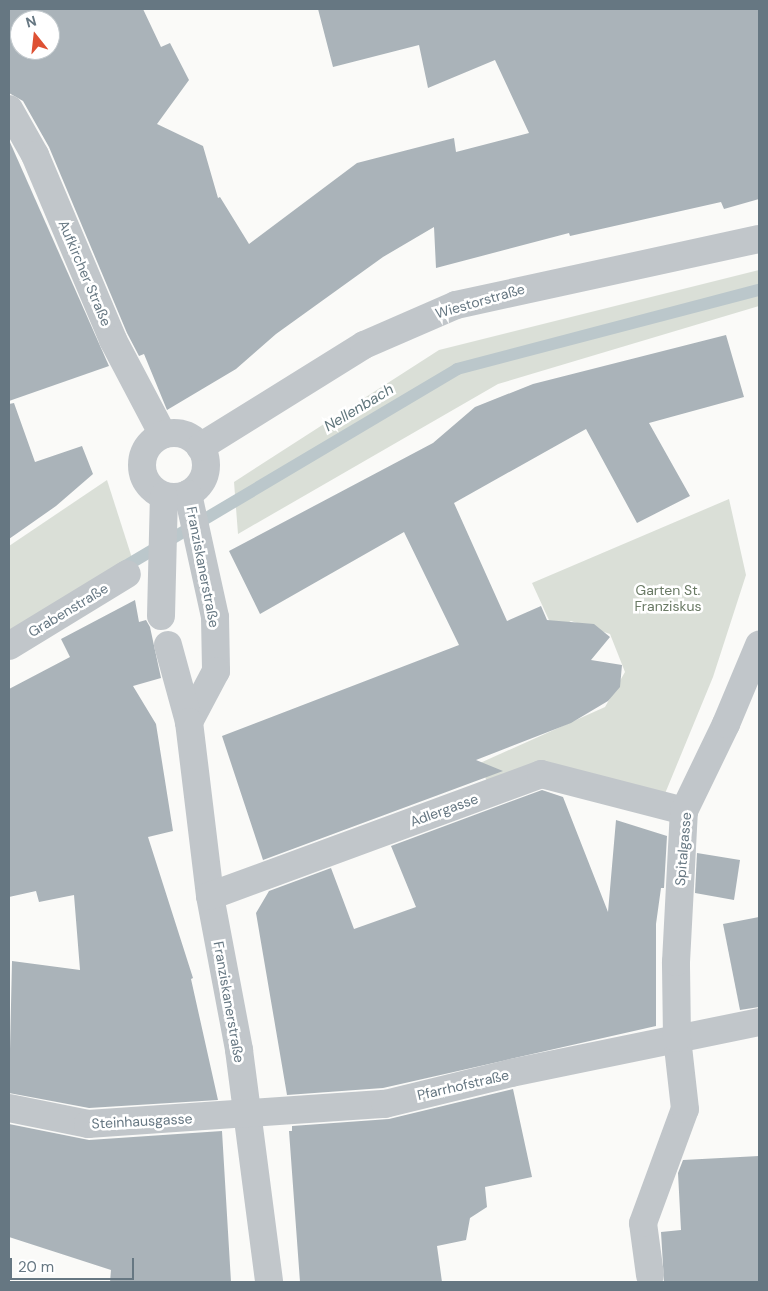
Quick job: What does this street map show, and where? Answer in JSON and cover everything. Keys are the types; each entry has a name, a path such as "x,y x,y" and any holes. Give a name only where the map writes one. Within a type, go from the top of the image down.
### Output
{"street":[{"name":"Aufkircher Straße","path":"9,109 35,155 113,340 163,435"},
{"name":"Wiestorstraße","path":"200,447 364,345 456,305 759,238"},
{"path":"183,434 200,447 206,467 203,478 176,495 148,485 141,466 147,447 163,435 183,434"},
{"name":"Franziskanerstraße","path":"176,495 205,563 215,617 216,671 189,722"},
{"name":"Franziskanerstraße","path":"161,616 176,495"},
{"name":"Grabenstraße","path":"9,646 127,574"},
{"name":"Franziskanerstraße","path":"168,645 189,722 210,896 239,1050 269,1282"},
{"name":"Spitalgasse","path":"650,1275 643,1223 685,1109 677,1038 676,962 684,811 726,724 759,645"},
{"name":"Adlergasse","path":"210,896 540,774 684,811"},
{"name":"Pfarrhofstraße","path":"247,1114 385,1104 510,1073 759,1022"},
{"name":"Steinhausgasse","path":"9,1108 88,1124 247,1114"}],"green space":[{"path":"759,270 759,306 498,384 238,534 234,482 439,350"},
{"path":"107,480 132,558 9,639 9,546"},
{"name":"Garten St. Franziskus","path":"729,499 746,575 713,677 664,796 487,782 480,763 605,707 625,672 610,634 571,621 554,631 532,583"}],"building":[{"path":"9,9 143,9 161,47 170,43 189,80 157,124 203,146 218,198 220,197 249,244 357,163 454,138 456,152 529,133 495,60 428,88 419,45 333,67 318,9 759,9 759,199 724,209 721,202 570,236 569,233 436,268 434,227 383,257 276,334 236,369 167,410 144,354 139,356 127,333 49,147 23,101 9,93"},
{"path":"9,140 109,366 9,401"},
{"path":"726,335 744,397 649,423 690,496 637,523 586,429 454,503 507,621 541,606 547,620 594,624 610,637 591,660 622,665 620,687 608,701 571,723 476,760 503,771 263,860 222,736 459,645 404,532 260,614 229,551 433,443 475,407 533,384"},
{"path":"14,403 35,462 82,446 93,474 56,506 9,539 9,404"},
{"path":"135,600 139,622 146,620 150,627 161,678 133,686 156,724 173,831 148,837 193,978 191,979 218,1100 89,1108 9,1093 12,961 80,970 74,895 39,902 36,891 9,897 9,689 70,657 61,639"},
{"path":"542,790 563,797 608,912 616,820 667,836 664,888 661,888 656,924 656,1026 383,1088 287,1095 256,913 269,891 331,868 354,929 416,907 391,846"},
{"path":"697,853 740,860 734,900 695,893"},
{"path":"759,917 759,1007 740,1010 723,924"},
{"path":"513,1089 532,1177 485,1187 487,1207 470,1218 466,1240 437,1246 442,1282 300,1282 289,1131 292,1131 292,1126 389,1119"},
{"path":"9,1124 89,1140 222,1131 231,1282 110,1282 111,1270 9,1237"},
{"path":"759,1156 759,1282 664,1282 661,1232 681,1230 678,1173 683,1160"}],"waterway":[{"name":"Nellenbach","path":"119,570 457,369 759,290"}]}
